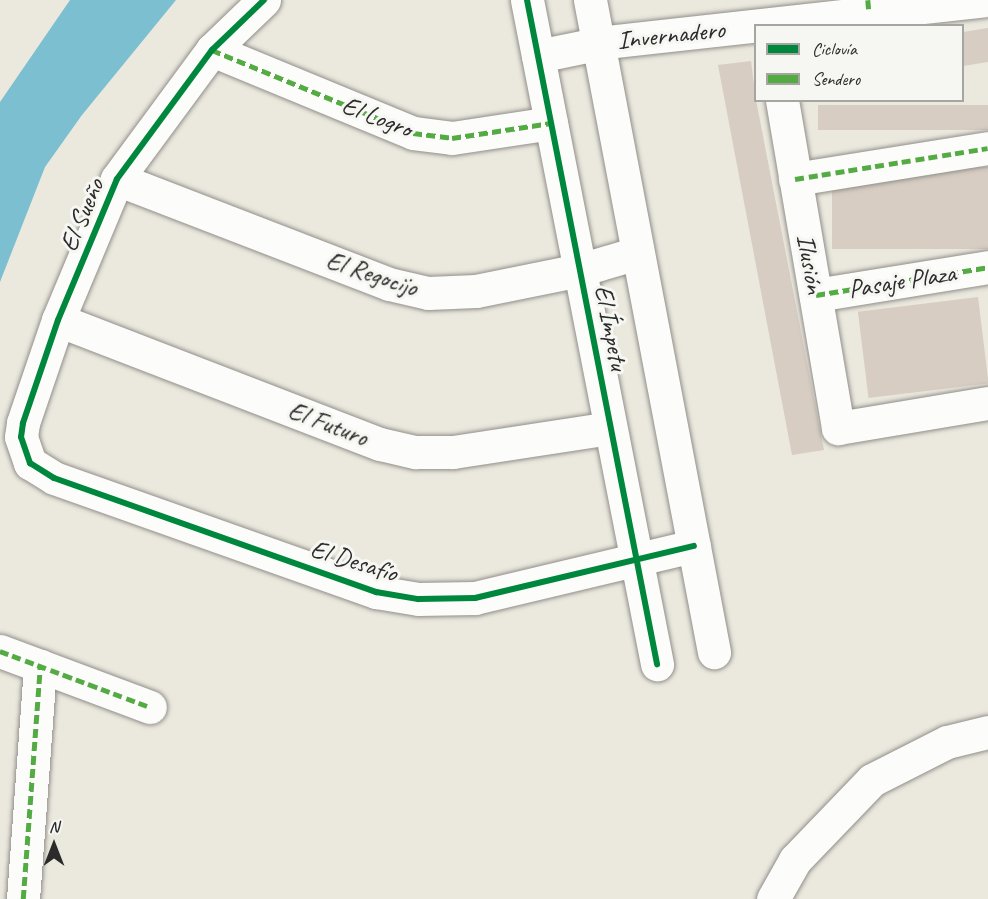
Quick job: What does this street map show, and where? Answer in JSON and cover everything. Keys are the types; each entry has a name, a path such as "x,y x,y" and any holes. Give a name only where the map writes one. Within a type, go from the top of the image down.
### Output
{"street":[{"name":"El Sueño","path":"23,451 23,423 58,320 117,179 212,50 264,0"},
{"name":"El Ímpetu","path":"527,0 657,664"},
{"name":"El Ímpetu","path":"590,0 714,652"},
{"name":"Invernadero","path":"774,24 868,6 984,0"},
{"name":"Invernadero","path":"538,56 598,43 754,27"},
{"name":"El Logro","path":"212,50 413,133 452,138 551,123"},
{"name":"Ilusión","path":"782,102 838,428 988,403"},
{"path":"795,179 988,148"},
{"name":"El Regocijo","path":"117,179 389,284 428,292 476,291 580,270 637,253"},
{"name":"Pasaje Plaza","path":"816,295 988,267"},
{"name":"El Futuro","path":"58,320 380,444 416,452 453,452 610,428"},
{"name":"El Desafío","path":"23,451 41,473 54,478 376,592 418,599 475,598 694,546"},
{"path":"0,651 150,707"},
{"path":"23,899 40,666"},
{"path":"772,899 795,860 872,780 947,742 988,732"}],"water":[{"path":"70,0 176,0 82,115 45,167 0,282 0,102"}],"building":[{"path":"988,28 988,62 964,66 964,32"},
{"path":"751,61 754,102 756,102 824,450 792,455 718,65"},
{"path":"818,105 988,105 988,130 818,130"},
{"path":"832,167 988,167 988,249 832,249"},
{"path":"978,297 988,383 869,398 858,312"}],"marked path":[{"path":"868,0 869,12"},
{"path":"212,50 413,133 452,138 551,123"},
{"path":"795,179 988,148"},
{"path":"816,295 988,267"},
{"path":"0,651 150,707"},
{"path":"23,899 40,666"}],"cycle path":[{"path":"264,0 212,50 117,179 58,320 23,423 21,437 30,463 54,478 376,592 418,599 475,598 694,546"},
{"path":"527,0 657,664"}]}
